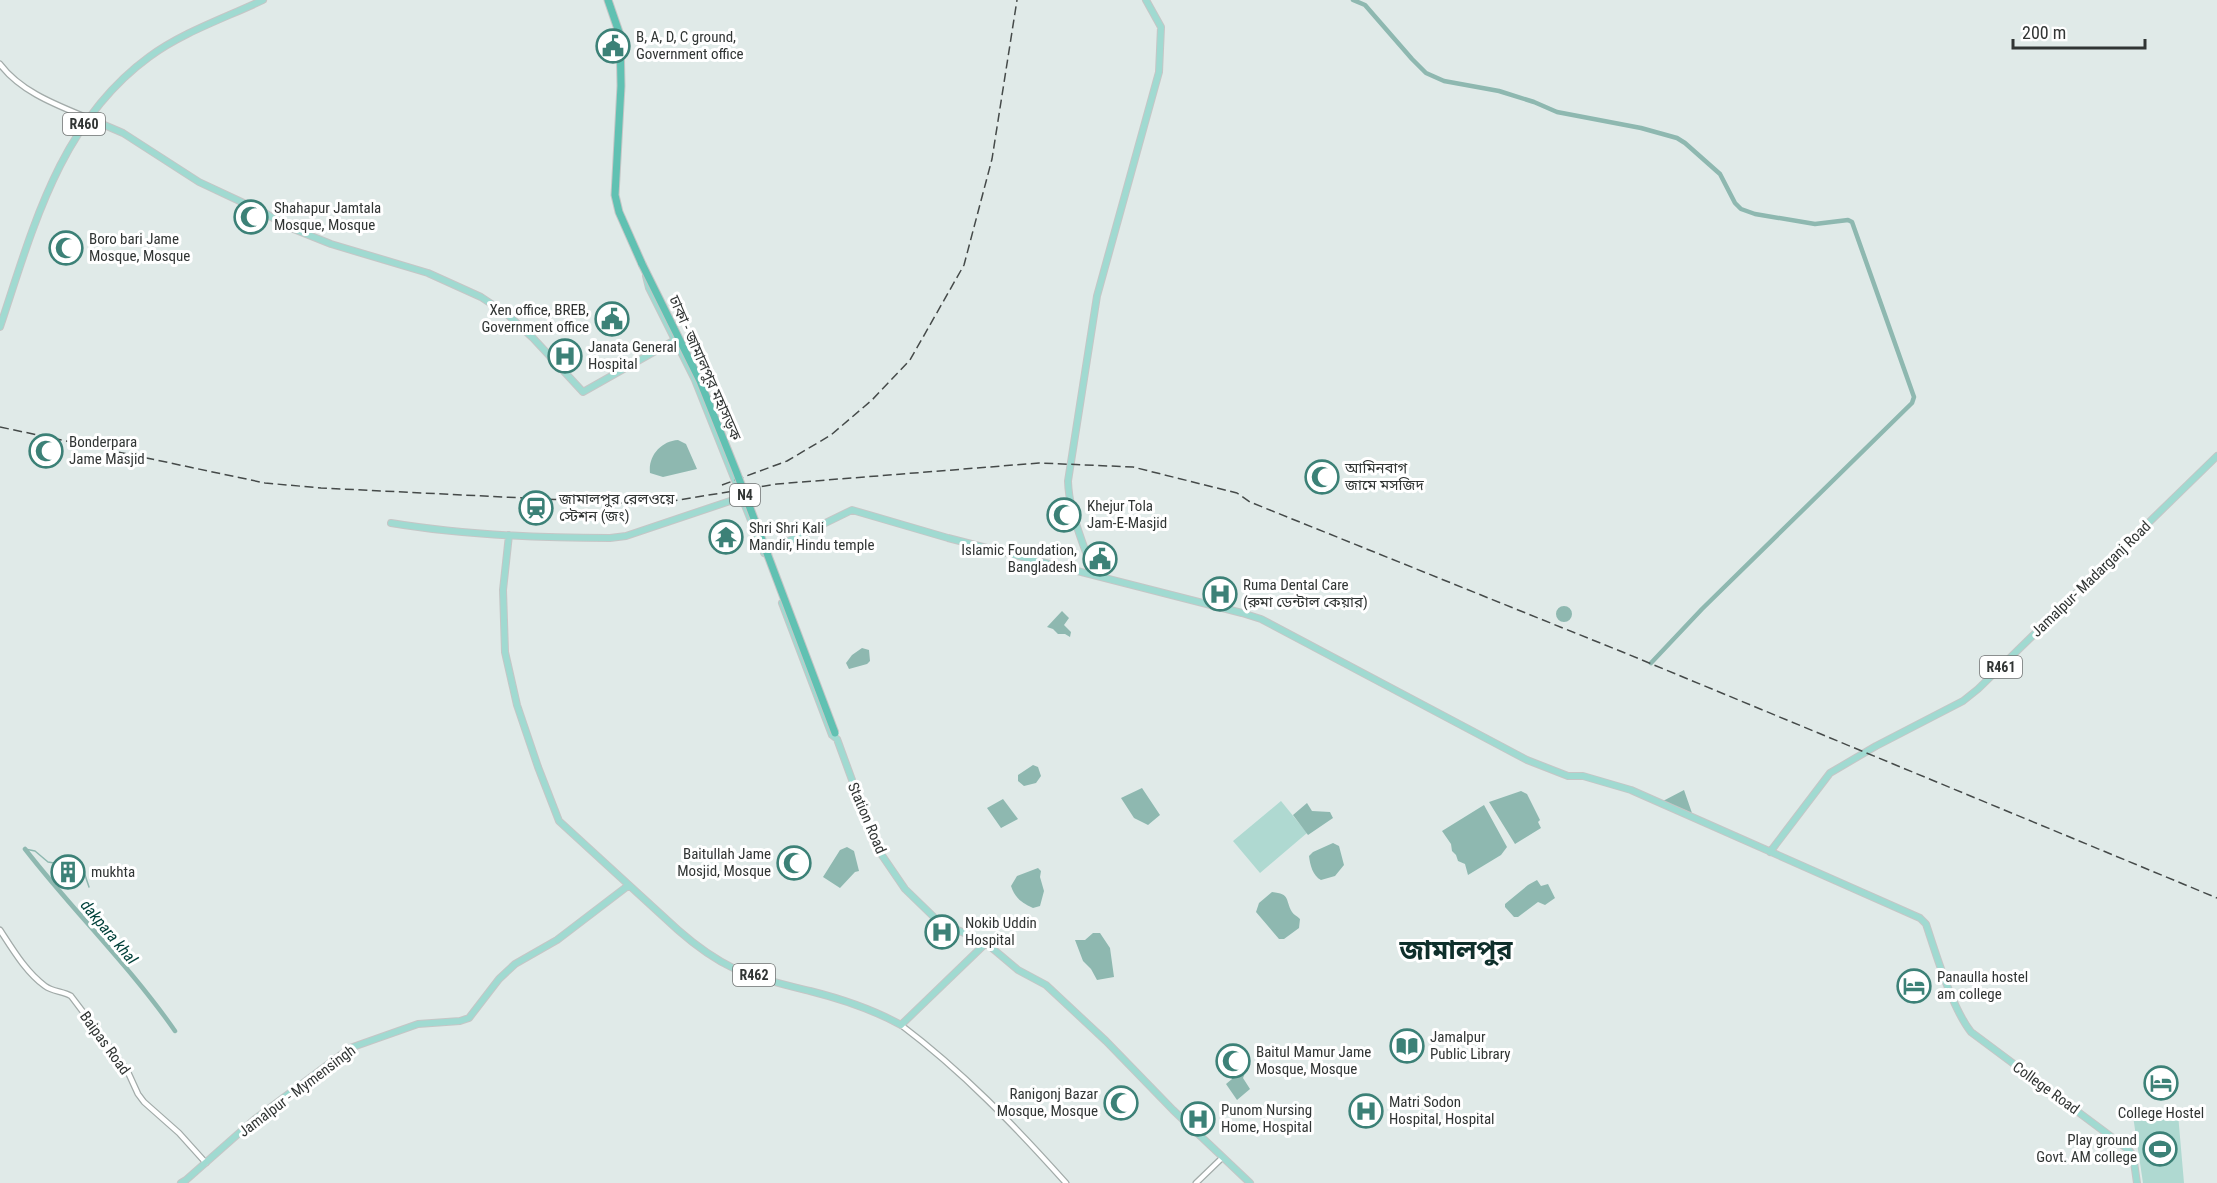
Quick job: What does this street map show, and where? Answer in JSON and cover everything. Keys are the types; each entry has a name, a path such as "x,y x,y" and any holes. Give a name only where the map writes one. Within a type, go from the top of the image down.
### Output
{"highway":[{"name":"ঢাকা - জামালপুর মহাসড়ক","path":"608,0 620,34 621,86 615,195 619,212 700,381 836,736"}],"main road":[{"name":"R460","path":"0,327 42,202 63,158 88,118 148,57 185,34 263,0"},
{"path":"1095,575 1068,492 1073,442 1097,296 1159,72 1161,27 1146,0"},
{"path":"88,118 123,133 200,182 265,213 286,226 332,244 428,273 481,297 508,315 533,338 583,392 675,340"},
{"name":"Station Road","path":"642,264 649,288 695,380 764,553 832,735 836,736 877,848 890,869 905,889 938,921 986,943 1018,970 1046,985 1250,1183"},
{"name":"Jamalpur- Madarganj Road","path":"1770,852 1830,773 1876,746 1963,701 2217,456"},
{"path":"392,523 508,535 585,538 626,536 742,497"},
{"path":"764,553 852,510 948,538 1261,619 1527,760 1568,776 1583,776 1631,790 1770,852"},
{"path":"508,535 503,590 504,644 517,705 538,767 560,821 629,885"},
{"name":"College Road","path":"1770,852 1920,918 1926,924 1965,1025 1971,1032 2129,1150 2133,1155 2137,1183"},
{"name":"R462","path":"629,885 697,947 735,968 783,986 868,1008 901,1025"},
{"name":"Jamalpur - Mymensingh","path":"181,1183 255,1119 350,1048 418,1024 460,1021 469,1017 515,964 557,940 629,885"},
{"path":"901,1025 986,943"}],"street":[{"path":"0,64 7,74 44,100 88,118"},
{"name":"Baipas Road","path":"0,930 18,958 45,986 71,996 128,1070 144,1102 179,1133 206,1163"},
{"path":"901,1025 935,1051 998,1110 1066,1183"},
{"path":"1196,1183 1222,1158"}],"shaded area":[{"path":"678,440 686,444 697,469 663,477 650,473 651,461 657,450 666,443"},
{"path":"1561,606 1567,606 1572,614 1570,620 1561,622 1556,617 1556,611"},
{"path":"1062,611 1069,618 1064,625 1071,632 1070,637 1058,634 1047,627"},
{"path":"862,648 869,650 870,661 849,669 846,663"},
{"path":"1033,765 1038,767 1041,776 1036,783 1024,786 1018,781 1018,775"},
{"path":"1142,788 1160,815 1148,825 1134,818 1121,798"},
{"path":"1684,790 1692,813 1663,801"},
{"path":"1521,791 1527,794 1540,820 1538,822 1541,828 1515,844 1489,802"},
{"path":"1003,799 1018,819 1001,828 987,808"},
{"path":"1281,801 1307,833 1260,873 1233,841"},
{"path":"1307,803 1312,811 1330,812 1333,818 1308,835 1293,815"},
{"path":"1484,805 1507,847 1501,855 1468,875 1465,864 1458,861 1451,844 1442,831"},
{"path":"1333,843 1339,846 1344,865 1335,876 1321,880 1312,870 1309,856"},
{"path":"847,847 854,851 859,871 855,872 840,888 823,877 840,850"},
{"path":"1038,868 1041,871 1040,877 1044,891 1040,906 1033,908 1019,900 1011,886 1017,876"},
{"path":"1537,880 1541,886 1548,884 1555,898 1545,905 1538,902 1518,917 1514,917 1505,904"},
{"path":"1272,892 1285,896 1292,912 1300,919 1299,928 1284,939 1279,939 1256,912 1259,903"},
{"path":"1093,933 1100,933 1110,948 1114,977 1097,980 1083,961 1075,940 1085,940"},
{"path":"1233,1068 1246,1071 1243,1078 1250,1089 1237,1100 1226,1084 1232,1079 1230,1073"},
{"name":"Play ground Govt. AM college","path":"2178,1114 2184,1183 2143,1183 2133,1116"}],"waterway":[{"path":"1353,0 1365,5 1426,73 1444,81 1499,91 1557,112 1641,128 1677,138 1720,174 1735,203 1741,209 1755,214 1815,224 1848,220 1852,222 1914,397 1912,403 1702,609 1651,663"},
{"path":"25,849 35,851 48,862 74,859 84,872 89,887"},
{"name":"dakpara khal","path":"25,849 158,1007 175,1031"}],"railway":[{"path":"722,485 787,461 831,435 872,400 910,360 964,265 992,159 1017,0"},
{"path":"0,427 265,483 321,488 625,503 666,502 777,484 1039,463 1133,467 1237,493 1250,502 1625,653 2217,898"}],"place":[{"name":"B, A, D, C ground, Government office","path":"613,46"},
{"name":"Shahapur Jamtala Mosque, Mosque","path":"251,217"},
{"name":"Boro bari Jame Mosque, Mosque","path":"66,248"},
{"name":"Xen office, BREB, Government office","path":"612,319"},
{"name":"Janata General Hospital","path":"565,356"},
{"name":"Bonderpara Jame Masjid","path":"46,451"},
{"name":"আমিনবাগ জামে মসজিদ","path":"1322,477"},
{"name":"জামালপুর রেলওয়ে স্টেশন (জং)","path":"536,508"},
{"name":"Khejur Tola Jam-E-Masjid","path":"1064,515"},
{"name":"Shri Shri Kali Mandir, Hindu temple","path":"726,537"},
{"name":"Islamic Foundation, Bangladesh","path":"1100,559"},
{"name":"Ruma Dental Care (রুমা ডেন্টাল কেয়ার)","path":"1220,594"},
{"name":"Baitullah Jame Mosjid, Mosque","path":"794,863"},
{"name":"mukhta","path":"68,872"},
{"name":"Nokib Uddin Hospital","path":"942,932"},
{"name":"Panaulla hostel am college","path":"1914,986"},
{"name":"Jamalpur Public Library","path":"1407,1046"},
{"name":"Baitul Mamur Jame Mosque, Mosque","path":"1233,1061"},
{"name":"College Hostel","path":"2161,1083"},
{"name":"Ranigonj Bazar Mosque, Mosque","path":"1121,1103"},
{"name":"Matri Sodon Hospital, Hospital","path":"1366,1111"},
{"name":"Punom Nursing Home, Hospital","path":"1198,1119"},
{"name":"Play ground Govt. AM college","path":"2160,1149"}],"district":[{"name":"জামালপুর","path":"1456,950"}]}
